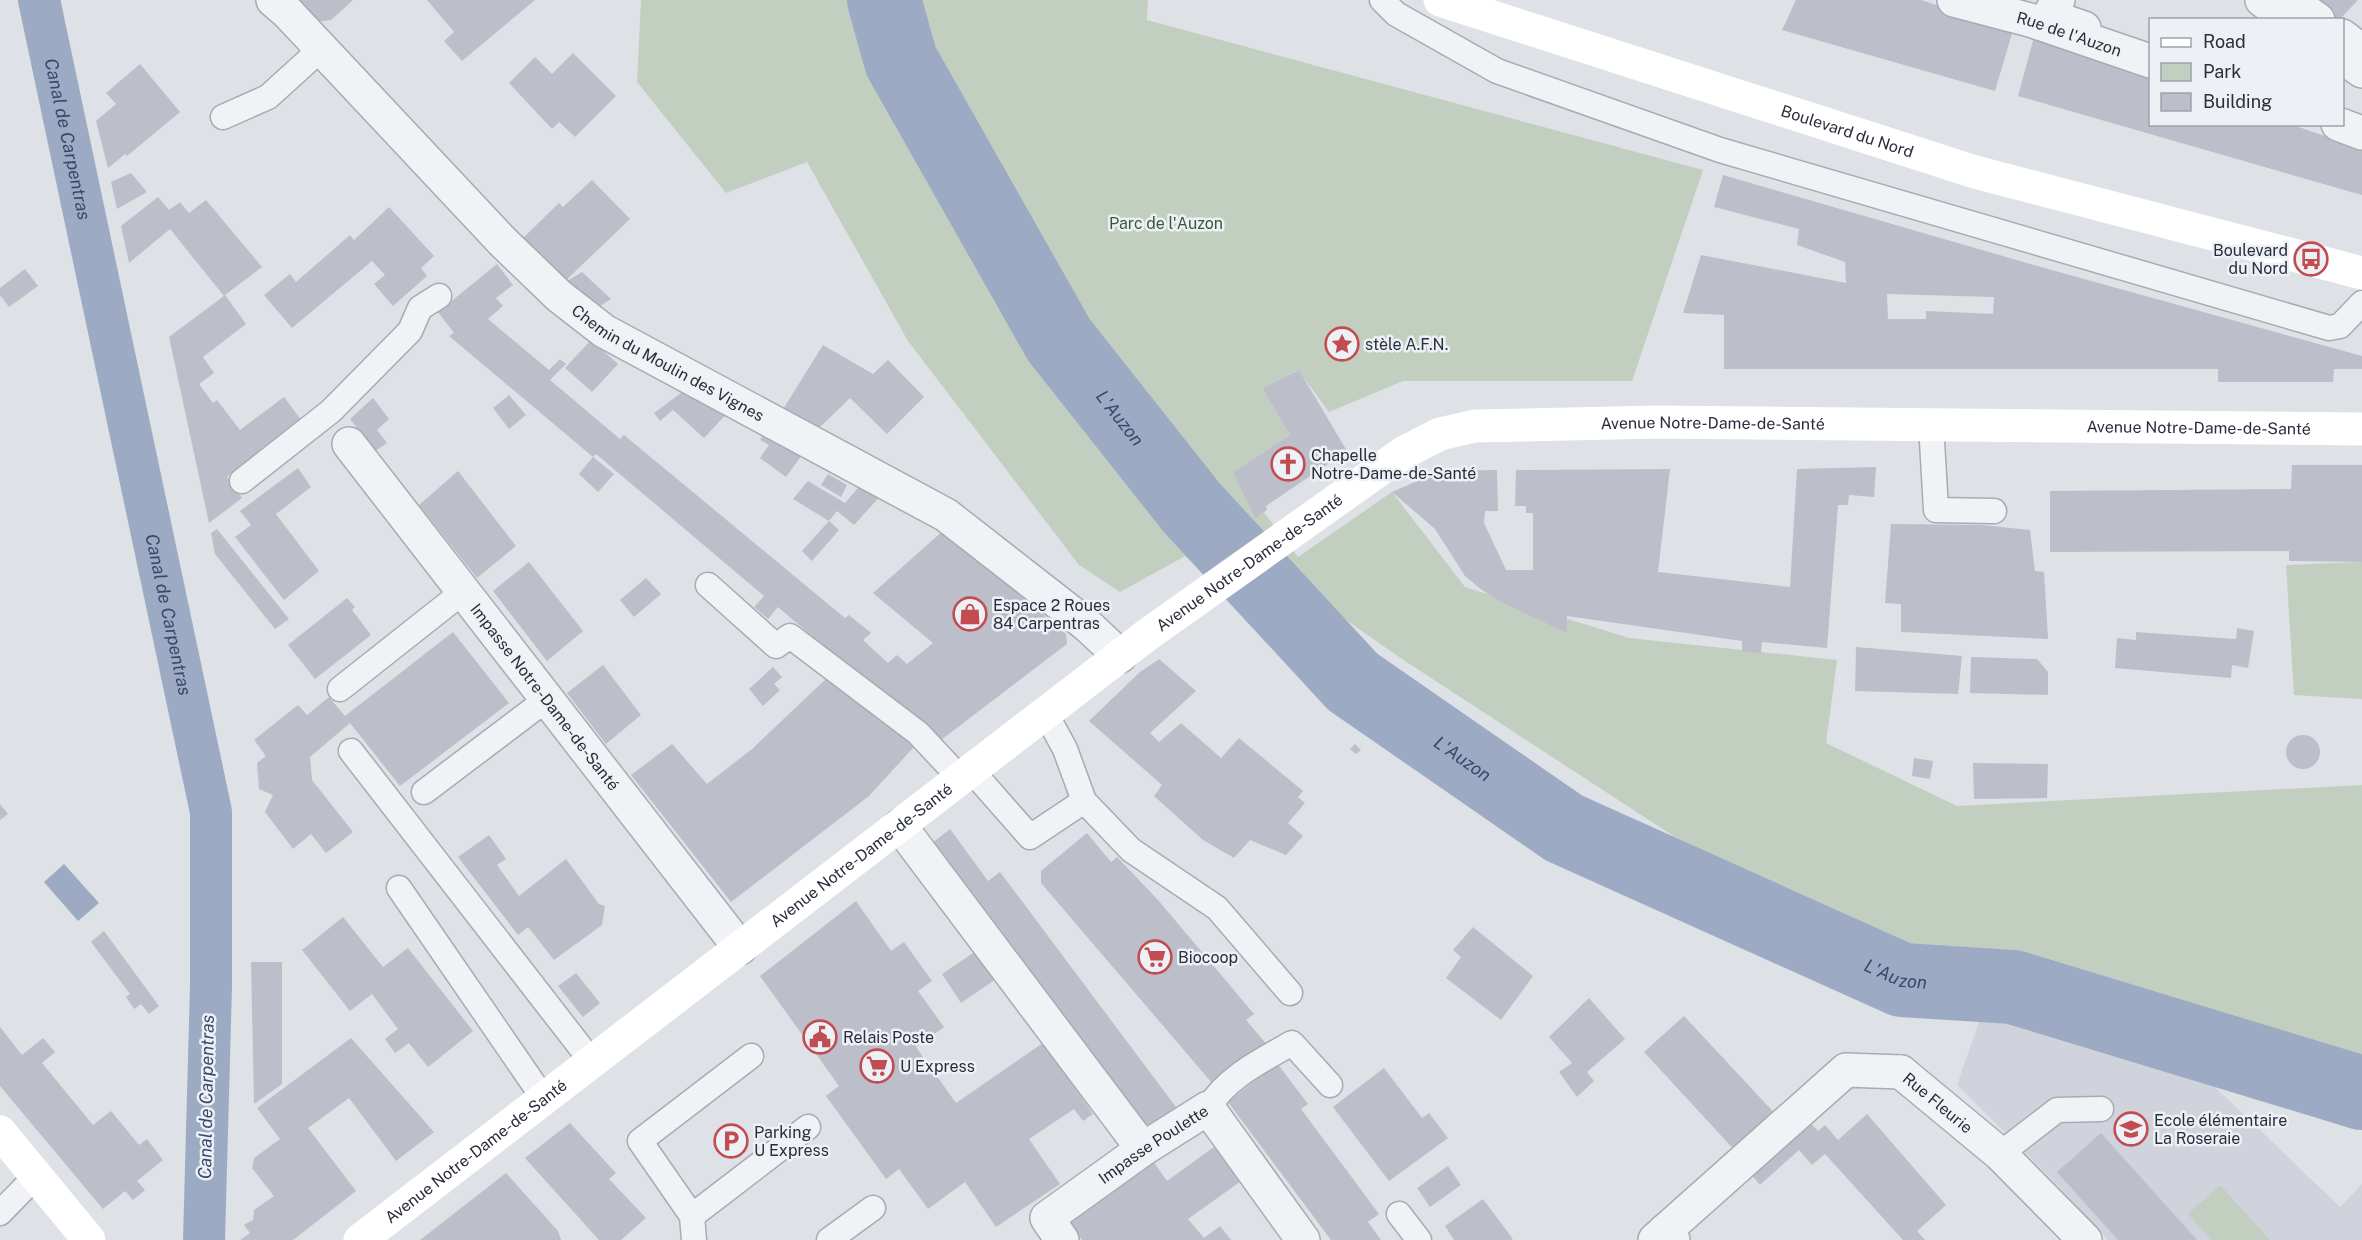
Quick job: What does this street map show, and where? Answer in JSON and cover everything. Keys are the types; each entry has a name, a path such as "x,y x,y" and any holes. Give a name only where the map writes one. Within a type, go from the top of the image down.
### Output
{"main road":[{"name":"Boulevard du Nord","path":"1440,0 1975,172 2362,273"},
{"name":"Avenue Notre-Dame-de-Santé","path":"360,1240 1147,635 1358,483 1402,453 1440,434 1475,426 1658,422 2362,429"},
{"path":"0,1132 89,1240"}],"street":[{"name":"Chemin du Moulin des Vignes","path":"273,0 322,48 502,241 559,296 604,331 946,515 1087,625 1120,656"},
{"name":"Rue de l'Auzon","path":"1954,0 2037,10 2149,60"},
{"path":"2058,0 2049,16 2149,50"},
{"path":"2262,0 2287,18"},
{"path":"2290,0 2315,18"},
{"path":"2351,42 2362,71"},
{"path":"2344,117 2362,123"},
{"path":"2343,126 2362,133"},
{"name":"Impasse Notre-Dame-de-Santé","path":"349,444 740,948"},
{"path":"900,826 1143,1149"},
{"name":"Rue Fleurie","path":"1664,1237 1846,1070 1901,1072 2000,1154 2085,1240"},
{"name":"Impasse Poulette","path":"1062,1240 1047,1218 1143,1149 1208,1108 1303,1240"}],"lane":[{"path":"1382,0 1396,14 1497,71 1720,150 2329,328 2340,326 2362,303"},
{"path":"223,117 268,97 322,48"},
{"path":"242,481 331,411 410,331 420,308 439,296"},
{"path":"331,411 349,444"},
{"path":"1930,424 1935,510 1994,511"},
{"path":"708,585 776,646 790,636 918,733 967,775 1030,837 1084,801"},
{"path":"340,689 464,591"},
{"path":"424,792 546,699"},
{"path":"1046,714 1065,749 1084,801 1131,850 1217,908 1290,993"},
{"path":"351,751 592,1062"},
{"path":"399,888 544,1099"},
{"path":"1208,1108 1218,1091 1251,1067 1292,1043 1330,1084"},
{"path":"751,1056 640,1141 693,1228 808,1127"},
{"path":"2000,1154 2057,1110 2101,1109"},
{"path":"0,1213 36,1176"},
{"path":"829,1240 873,1208"},
{"path":"1400,1214 1419,1240"}],"shaded area":[{"name":"Ecole élémentaire La Roseraie","path":"1982,1013 2191,1064 2340,1207 2362,1184 2362,1240 2108,1240 2050,1177 1957,1085"}],"green space":[{"name":"Parc de l'Auzon","path":"641,0 1148,0 1147,20 1703,170 1632,381 1403,381 1329,412 1298,370 1262,388 1290,435 1233,472 1298,557 1392,492 1465,587 1629,638 1837,660 1826,743 1957,806 2362,785 2362,1080 2125,990 1819,931 1402,659 1217,530 1218,538 1120,592 1079,565 908,341 807,162 726,193 637,82"},
{"path":"2362,562 2362,699 2294,695 2286,565"},
{"path":"2220,1185 2270,1240 2211,1240 2188,1214"}],"water":[{"path":"64,864 99,903 78,921 44,882"}],"building":[{"path":"288,0 353,0 331,20 317,22"},
{"path":"427,0 535,0 462,61 444,41 454,32"},
{"path":"1796,0 1921,0 2013,30 1995,91 1782,30"},
{"path":"2308,0 2358,0 2341,18 2336,18"},
{"path":"2034,37 2149,76 2149,126 2296,126 2362,149 2362,195 2018,96"},
{"path":"573,53 616,96 575,137 559,122 552,129 509,83 535,57 552,74"},
{"path":"140,64 180,112 127,156 125,154 108,168 96,121 116,104 106,93"},
{"path":"131,173 147,192 117,209 111,182"},
{"path":"1723,175 2027,263 2362,356 2362,369 2334,369 2333,382 2218,382 2218,369 1724,369 1724,315 1683,313 1701,255 1846,283 1845,262 1797,245 1799,229 1714,207","holes":["1887,294 1994,297 1993,314 1926,311 1926,319 1888,319"]},
{"path":"592,180 630,219 562,284 521,240 559,203 563,207"},
{"path":"158,197 169,210 180,202 189,213 206,200 262,267 225,295 246,324 203,357 214,373 199,384 213,403 217,400 240,430 284,397 302,421 227,477 242,498 209,523 169,337 224,296 170,229 129,263 121,226"},
{"path":"389,207 434,256 421,268 427,276 393,306 374,284 385,275 372,261 292,328 264,295 290,274 296,282 350,235 354,240"},
{"path":"497,264 513,285 496,298 503,306 488,319 549,370 560,359 566,364 550,380 620,439 624,435 845,618 849,615 871,633 863,640 888,663 897,655 907,664 933,643 873,593 944,530 1066,634 1067,644 941,740 816,645 819,642 778,607 768,619 754,607 764,596 596,454 593,457 449,336 454,333 438,312"},
{"path":"25,269 38,286 9,307 0,295 0,288"},
{"path":"582,272 611,299 592,311 562,284"},
{"path":"591,340 618,364 592,392 565,368"},
{"path":"823,345 873,374 888,360 924,397 887,434 850,398 817,430 782,411"},
{"path":"1299,370 1347,451 1266,506 1267,510 1255,518 1233,472 1290,435 1262,388"},
{"path":"689,387 730,410 704,438 673,410 660,421 654,413"},
{"path":"509,395 526,415 509,429 493,408"},
{"path":"373,398 389,419 377,430 387,443 375,451 350,419"},
{"path":"766,429 805,451 786,477 760,458 769,445 760,440"},
{"path":"593,457 614,474 598,492 579,474"},
{"path":"2292,465 2362,465 2362,562 2289,561 2289,551 2050,552 2050,491 2291,489"},
{"path":"1876,467 1874,497 1849,495 1848,505 1838,505 1827,648 1762,642 1761,653 1742,652 1742,641 1567,616 1567,633 1503,603 1482,590 1465,576 1435,529 1392,492 1440,471 1497,470 1498,511 1485,511 1484,523 1506,570 1533,570 1533,513 1526,513 1526,506 1515,506 1516,470 1670,469 1658,572 1790,587 1797,469"},
{"path":"298,468 311,487 276,514 319,571 284,600 235,537 251,525 240,511"},
{"path":"458,471 516,546 477,578 419,505"},
{"path":"828,474 847,485 841,497 821,485"},
{"path":"808,481 845,503 863,482 884,492 854,525 837,511 829,521 793,499"},
{"path":"829,521 839,530 812,561 802,551"},
{"path":"1891,524 1982,525 2030,530 2035,571 2044,572 2048,639 1901,632 1901,604 1885,603"},
{"path":"217,529 289,619 275,629 215,554 211,533"},
{"path":"529,562 583,631 547,661 493,591"},
{"path":"646,578 661,594 634,617 620,600"},
{"path":"347,598 355,607 352,610 371,635 315,679 288,645"},
{"path":"2237,628 2254,631 2248,668 2232,665 2231,678 2115,668 2117,638 2136,640 2136,632 2236,639"},
{"path":"453,632 509,703 400,786 350,723 310,757 312,780 353,832 326,853 311,834 293,849 265,812 273,795 259,789 257,763 266,756 254,740 298,705 307,715 329,697 345,716"},
{"path":"1856,647 1962,656 1958,694 1855,691"},
{"path":"1971,657 2037,659 2048,672 2048,695 1970,693"},
{"path":"1159,659 1196,691 1150,733 1159,742 1181,723 1221,758 1239,738 1303,791 1298,797 1305,803 1288,823 1303,836 1286,855 1250,840 1234,858 1203,840 1154,796 1162,785 1089,721 1140,672"},
{"path":"603,665 641,715 606,744 567,693"},
{"path":"773,667 782,677 774,684 780,690 763,706 749,689"},
{"path":"828,677 914,747 869,796 731,902 631,775 672,744 707,784 752,749"},
{"path":"2303,735 2315,740 2320,752 2315,764 2303,769 2291,764 2286,752 2291,740"},
{"path":"1355,744 1361,750 1356,754 1350,749"},
{"path":"1914,758 1933,761 1930,779 1912,776"},
{"path":"1973,763 2048,764 2047,798 1974,799"},
{"path":"0,804 8,814 0,820"},
{"path":"950,829 988,881 1000,872 1176,1107 1145,1127 926,848"},
{"name":"Biocoop","path":"1087,833 1111,862 1117,857 1158,900 1254,1014 1246,1020 1268,1046 1212,1083 1041,883 1041,871"},
{"path":"489,835 506,859 497,865 519,896 566,859 599,904 605,906 602,925 554,960 528,927 518,935 458,857"},
{"name":"U Express","path":"856,901 891,951 904,942 932,981 918,991 944,1027 916,1047 956,1103 1043,1043 1093,1114 1083,1121 1074,1109 1029,1139 1060,1184 996,1227 965,1182 928,1209 899,1169 886,1179 826,1096 839,1086 760,976"},
{"path":"343,917 383,967 408,948 473,1031 428,1067 409,1043 395,1053 385,1039 398,1029 372,994 350,1011 302,950"},
{"path":"1473,927 1533,976 1501,1020 1446,978 1461,957 1453,950"},
{"path":"104,931 159,1006 149,1014 141,1004 134,1009 126,997 130,994 91,942"},
{"path":"976,951 996,979 961,1003 942,974"},
{"path":"251,962 282,962 282,1084 254,1104"},
{"path":"576,973 600,1003 583,1017 558,986"},
{"path":"1589,998 1625,1039 1587,1072 1594,1081 1577,1097 1559,1072 1572,1063 1549,1037"},
{"path":"1684,1016 1779,1118 1739,1155 1644,1052"},
{"path":"0,1027 22,1055 43,1038 55,1052 42,1063 93,1125 111,1111 139,1145 147,1139 163,1160 137,1181 145,1190 133,1200 125,1191 103,1209 0,1086"},
{"path":"351,1038 434,1132 396,1161 349,1098 308,1128 356,1191 293,1240 240,1240 250,1233 244,1225 253,1220 254,1210 274,1196 252,1168 254,1158 280,1139 257,1108"},
{"path":"1277,1063 1308,1104 1301,1109 1379,1214 1368,1222 1381,1240 1331,1240 1228,1102"},
{"path":"1384,1068 1422,1118 1429,1113 1448,1138 1389,1181 1333,1107"},
{"path":"1867,1114 1946,1205 1917,1231 1925,1240 1903,1240 1825,1154 1812,1165 1799,1150 1760,1185 1748,1171 1806,1118 1818,1131 1825,1125 1838,1140"},
{"path":"570,1123 616,1173 609,1179 646,1218 621,1240 599,1240 525,1158"},
{"path":"2101,1133 2197,1240 2118,1240 2057,1172"},
{"path":"1218,1144 1244,1179 1188,1219 1204,1238 1220,1226 1231,1240 1082,1240 1066,1218 1153,1161 1167,1181"},
{"path":"1448,1166 1461,1185 1430,1207 1417,1188"},
{"path":"506,1173 558,1231 561,1240 420,1240"},
{"path":"1483,1199 1513,1240 1454,1240 1445,1226"}],"waterway":[{"name":"Canal de Carpentras","path":"39,0 211,812 211,986 204,1240"},
{"name":"L'Auzon","path":"884,0 901,61 1059,340 1192,508 1353,682 1564,828 1902,980 2013,987 2362,1093"}],"place":[{"name":"Boulevard du Nord","path":"2311,259"},
{"name":"stèle A.F.N.","path":"1342,344"},
{"name":"Chapelle Notre-Dame-de-Santé","path":"1288,464"},
{"name":"Espace 2 Roues 84 Carpentras","path":"970,614"},
{"name":"Biocoop","path":"1155,957"},
{"name":"Relais Poste","path":"820,1037"},
{"name":"U Express","path":"877,1066"},
{"name":"Ecole élémentaire La Roseraie","path":"2131,1129"},
{"name":"Parking U Express","path":"731,1141"}]}
